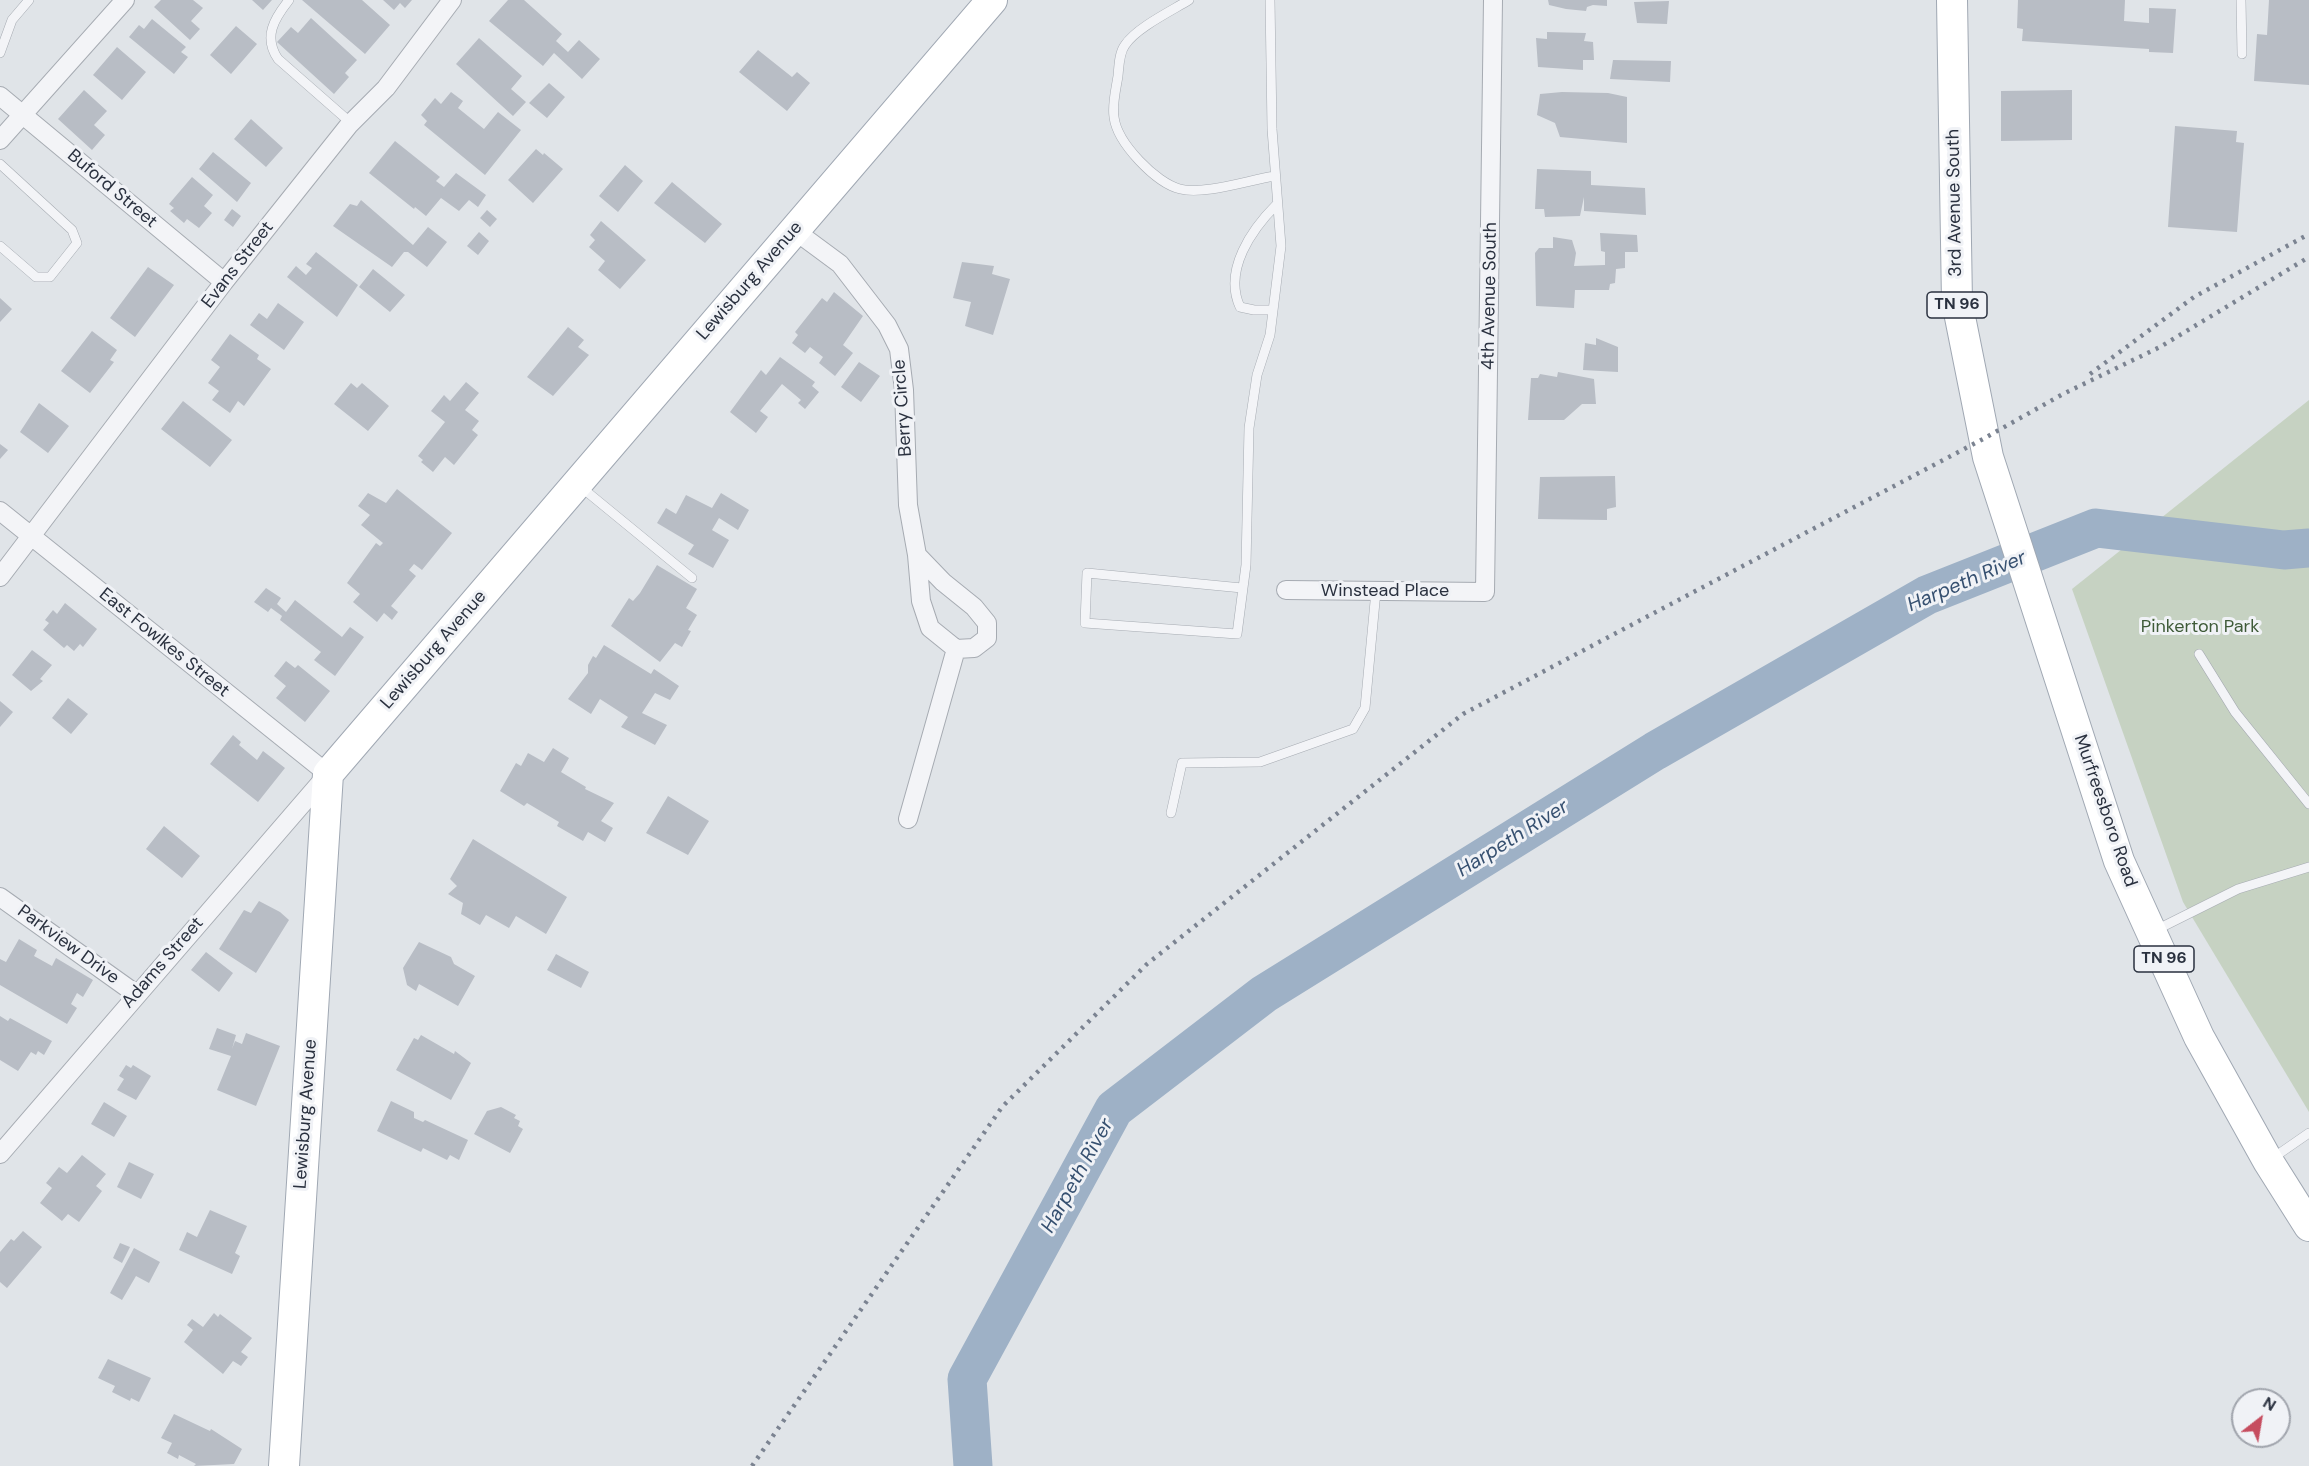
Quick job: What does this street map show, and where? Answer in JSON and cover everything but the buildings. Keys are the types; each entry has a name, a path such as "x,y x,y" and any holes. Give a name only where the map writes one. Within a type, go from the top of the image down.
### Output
{"main road":[{"name":"Lewisburg Avenue","path":"284,1466 328,774 992,0"},
{"name":"3rd Avenue South","path":"1952,0 1957,302 1985,448"},
{"name":"Murfreesboro Road","path":"1985,448 2119,861 2199,1037 2268,1161 2309,1226"}],"street":[{"path":"0,140 21,113 125,0"},
{"name":"Evans Street","path":"30,535 224,282 351,123 386,88 452,0"},
{"name":"4th Avenue South","path":"1485,592 1493,0"},
{"name":"Buford Street","path":"0,96 224,282"},
{"name":"Berry Circle","path":"794,230 840,264 887,325 899,349 904,390 908,506 917,555 921,602 930,628 956,650"},
{"name":"East Fowlkes Street","path":"0,511 328,774"},
{"path":"0,577 30,535"},
{"path":"908,819 956,650 974,648 987,638 987,622 974,607 943,582 917,555"},
{"name":"Winstead Place","path":"1286,590 1485,592"},
{"name":"Adams Street","path":"0,1154 328,774"},
{"name":"Parkview Drive","path":"0,897 136,994"}],"lane":[{"path":"0,53 12,20 29,0"},
{"path":"289,0 275,18 270,32 272,50 278,59 351,123"},
{"path":"1189,0 1124,45 1119,60 1114,118 1122,139 1153,173 1169,186 1183,190 1202,191 1243,180 1275,176"},
{"path":"1242,588 1087,573 1085,623 1237,634 1246,565 1249,428 1257,375 1270,335 1281,246 1275,176 1269,35 1270,0"},
{"path":"2241,0 2242,54"},
{"path":"0,164 72,230 77,243 50,277 36,277 0,246"},
{"path":"1273,310 1240,307 1235,296 1237,266 1246,242 1259,222 1277,204"},
{"path":"577,483 692,578"},
{"path":"1172,813 1182,763 1260,762 1353,729 1365,708 1376,591"},
{"path":"2199,654 2235,712 2309,804"},
{"path":"2151,932 2238,889 2309,867"},
{"path":"2268,1161 2309,1133"}],"green space":[{"name":"Pinkerton Park","path":"2309,400 2309,1112 2183,902 2072,589"}],"waterway":[{"name":"Harpeth River","path":"973,1466 967,1379 1114,1109 1264,994 1655,751 1927,595 2096,528 2284,550 2309,548"}],"railway":[{"path":"2090,374 2194,297 2309,234"},
{"path":"752,1466 1002,1107 1147,964 1463,714 1983,439 2063,394 2160,347 2309,257"}]}
